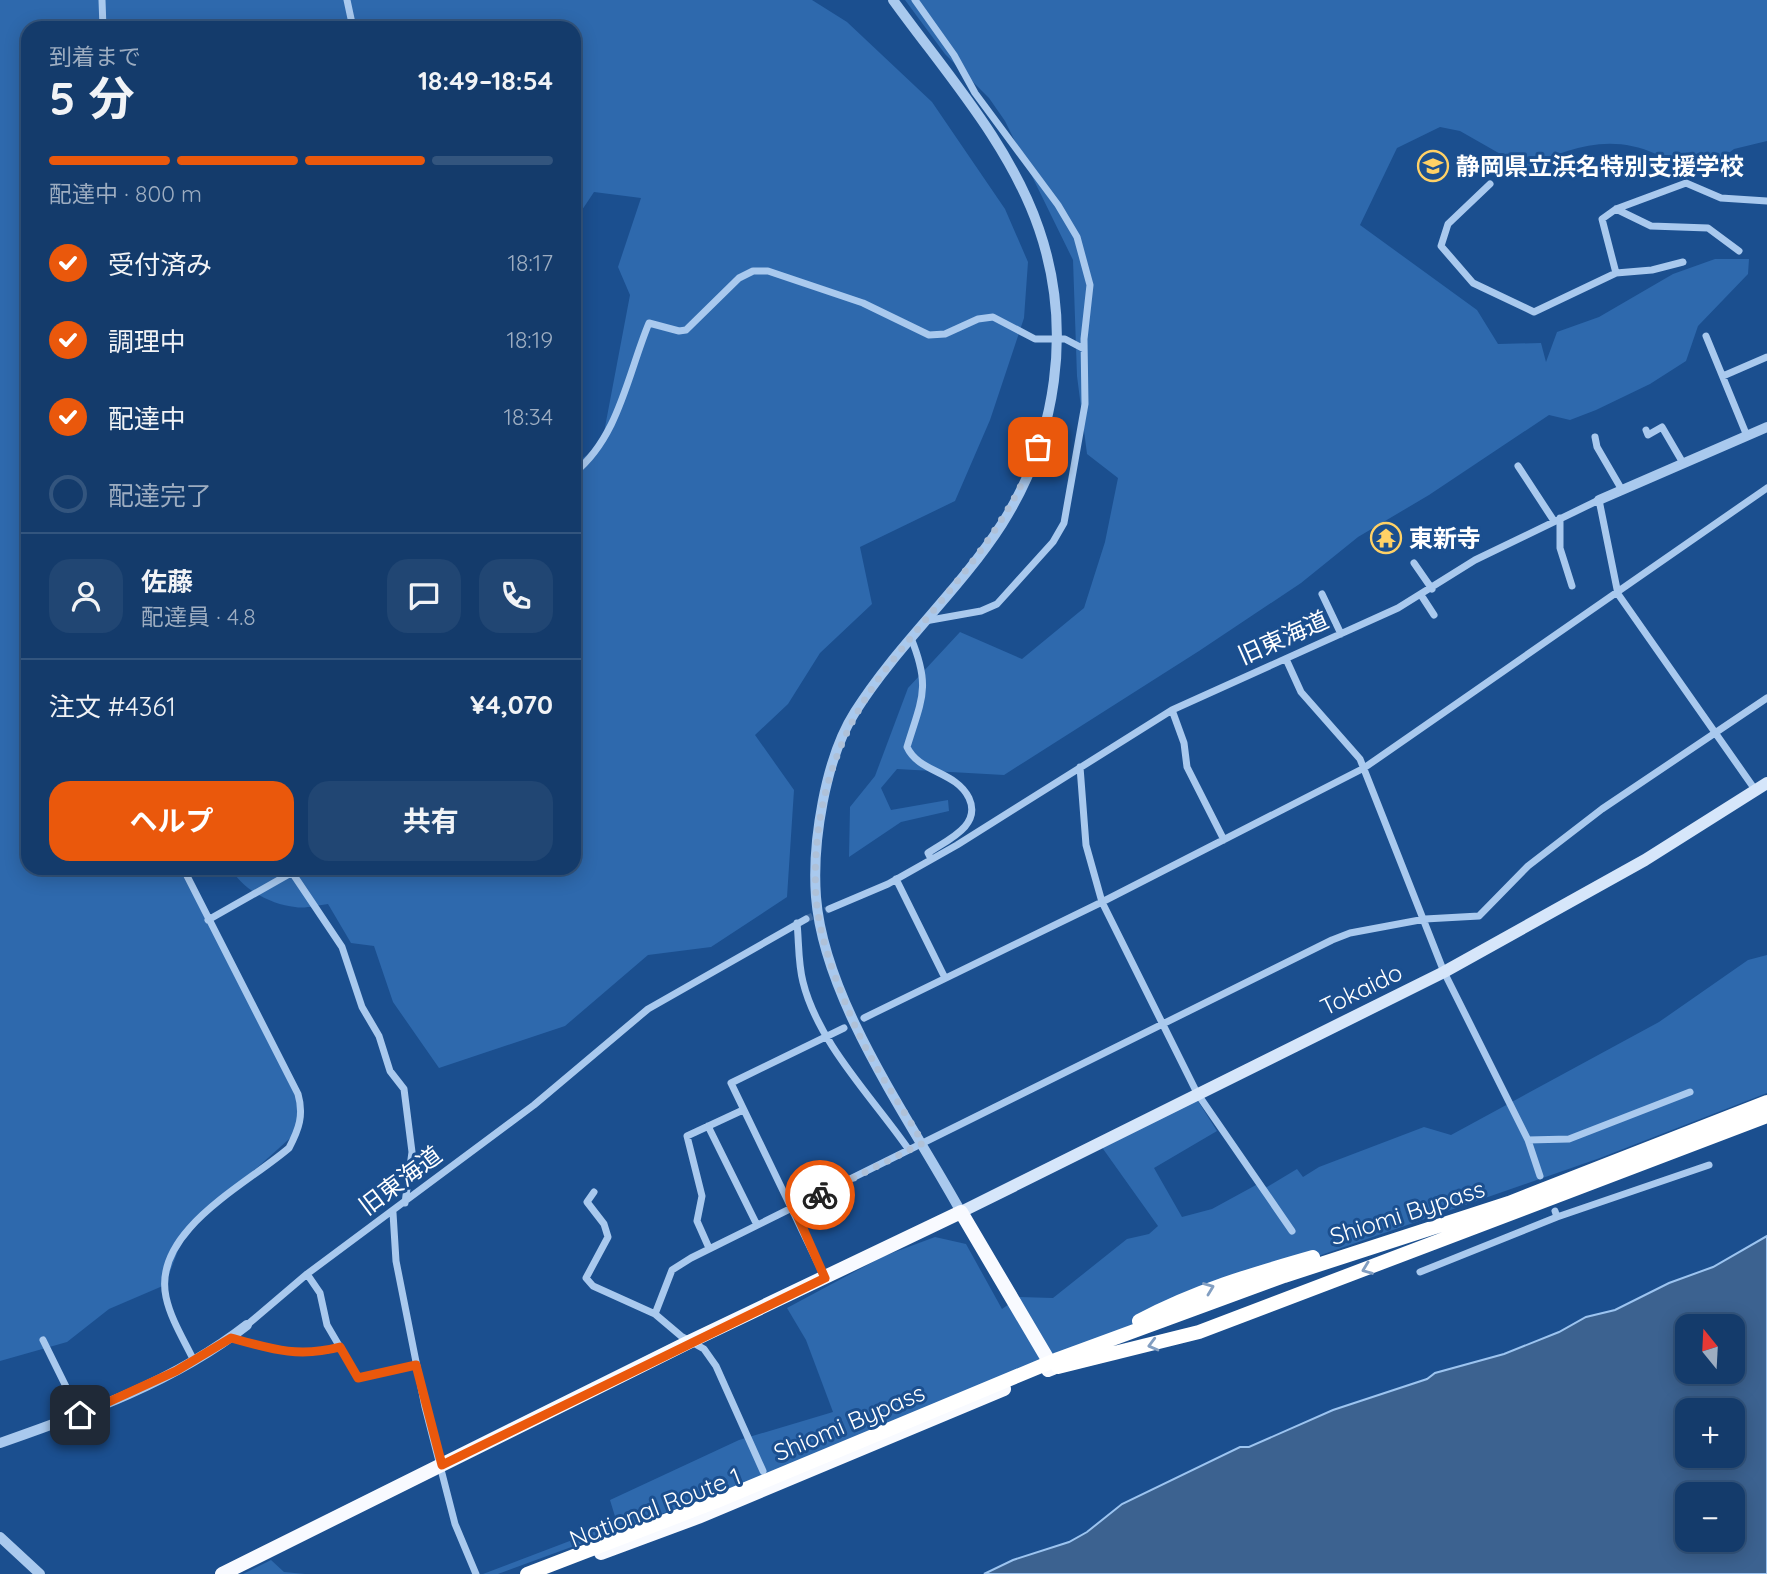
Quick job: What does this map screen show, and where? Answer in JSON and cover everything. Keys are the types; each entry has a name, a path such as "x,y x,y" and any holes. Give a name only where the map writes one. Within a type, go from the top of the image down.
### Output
{"highway":[{"path":"1053,1367 1179,1300 1222,1283 1638,1154 1767,1102"},
{"path":"1053,1367 1199,1332 1767,1115"},
{"name":"Shiomi Bypass","path":"527,1574 717,1501 1058,1359 1284,1276 1496,1207 1638,1154"},
{"name":"Shiomi Bypass","path":"1189,1311 1568,1192"},
{"path":"222,1574 689,1342 961,1212 1053,1367"},
{"name":"National Route 1","path":"544,1574 698,1517 1053,1367"}],"main road":[{"name":"Tokaido","path":"961,1212 1444,972 1645,860 1762,787"}],"street":[{"path":"102,0 103,21"},
{"path":"347,0 352,21"},
{"path":"893,0 990,133 1022,191 1039,229 1052,280 1057,340 1056,372 1045,429 1024,483 987,544 853,715 828,777 818,837 816,898 825,942 857,1029 961,1212"},
{"path":"915,0 948,46 983,104 1058,205 1077,237 1090,285 1084,349 1085,404 1063,523 1054,542 997,604 981,611 924,622"},
{"path":"1616,273 1602,219 1616,209 1686,183 1721,198 1767,201"},
{"path":"1490,184 1448,224 1441,246 1473,283 1534,312 1616,273 1652,270 1683,262"},
{"path":"1616,209 1651,226 1708,228 1739,251"},
{"path":"581,467 589,461 601,443 615,414 649,323 686,330 738,278 753,271 787,276 863,303 929,335 945,334 978,319 993,317 1035,340 1073,342 1084,349"},
{"path":"1706,336 1747,436"},
{"path":"1723,376 1767,357"},
{"path":"1646,430 1648,435 1662,427 1683,463"},
{"name":"旧東海道","path":"829,909 896,879 931,859 1172,710 1421,595 1475,560 1599,500 1767,427"},
{"path":"1595,438 1597,447 1622,490"},
{"path":"1518,466 1557,520 1560,548 1572,586"},
{"path":"864,1018 1102,902 1364,768 1767,488"},
{"path":"1599,500 1618,594 1716,733 1762,787"},
{"path":"1414,563 1432,589"},
{"path":"1322,594 1341,634"},
{"path":"1421,595 1434,615"},
{"path":"911,638 923,668 925,681 907,747 919,761 954,779 972,806 972,816 964,828 928,853 931,859"},
{"path":"1286,659 1301,692 1349,743 1364,768 1444,972 1528,1140 1540,1177"},
{"path":"654,1314 672,1270 709,1248 1332,940 1350,933 1425,919 1479,916 1528,866 1602,809 1767,698"},
{"path":"1172,710 1184,743 1186,767 1224,839"},
{"path":"1080,768 1086,845 1102,902 1197,1093 1292,1231"},
{"path":"186,875 298,1094 302,1110 297,1132 289,1148 193,1222 175,1243 164,1277 166,1296 194,1361"},
{"path":"208,920 283,875"},
{"path":"293,875 342,947 390,1071 404,1089 412,1152 405,1203"},
{"path":"896,879 945,978"},
{"name":"旧東海道","path":"0,1443 80,1415 194,1361 231,1338 307,1274 393,1213 534,1105 648,1009 806,919"},
{"path":"797,923 802,980 826,1037 909,1150"},
{"path":"825,1278 794,1208 731,1083 844,1028"},
{"path":"1528,1140 1569,1139 1690,1092"},
{"path":"709,1248 697,1221 702,1196 687,1136 743,1110"},
{"path":"708,1126 757,1225"},
{"path":"1420,1272 1556,1214 1709,1165"},
{"path":"594,1192 587,1202 604,1224 608,1237 586,1278 593,1286 654,1314 689,1342 704,1349 716,1366 763,1471"},
{"path":"393,1213 396,1261 416,1365 455,1524 476,1574"},
{"path":"307,1274 320,1293 327,1325 358,1378 416,1365"},
{"path":"231,1338 292,1353 314,1354 340,1347"},
{"path":"43,1340 80,1415"},
{"path":"0,1537 40,1574"}],"shaded area":[{"path":"0,0 812,0 847,22 932,102 1005,209 1028,262 1024,318 990,420 955,501 860,547 872,604 820,653 788,704 755,735 794,790 787,897 711,947 648,955 565,1026 439,1068 393,1002 374,946 351,943 328,904 286,906 258,895 235,875 581,875 581,460 602,443 630,295 618,267 641,198 594,192 581,212 581,21 21,21 21,875 188,875 300,1101 297,1132 185,1232 165,1285 109,1309 67,1342 0,1361"},
{"path":"905,0 1767,0 1767,141 1734,149 1700,174 1639,148 1605,144 1573,149 1525,168 1460,131 1440,127 1397,148 1360,225 1477,310 1498,344 1541,343 1546,362 1557,332 1599,317 1673,274 1715,259 1749,259 1748,274 1698,326 1686,361 1650,384 1596,410 1570,420 1549,415 1429,495 1358,537 1301,583 1199,651 1004,775 897,769 881,788 891,810 948,800 949,811 901,822 849,857 850,807 875,776 908,688 960,632 1022,659 1084,608 1105,542 1118,478 1087,454 1077,376 1073,260 1005,121 989,98 945,54"},
{"path":"1767,955 1767,1093 1600,1158 1209,1294 754,1480 498,1574 483,1574 617,1523 610,1500 739,1440 833,1412 806,1340 787,1308 884,1256 935,1237 966,1244 1002,1309 1019,1297 1053,1298 1127,1239 1149,1234 1158,1226 1101,1146 1196,1098 1217,1131 1154,1168 1182,1217 1212,1209 1256,1185 1267,1187 1297,1169 1303,1177 1319,1167 1424,1127 1451,1135 1659,1022 1748,960"},
{"path":"1767,1236 1767,1574 984,1574 1013,1560 1069,1542 1087,1532 1122,1504 1240,1447 1249,1447 1333,1410 1427,1379 1435,1373 1504,1354 1559,1332 1586,1317 1615,1310 1669,1283 1713,1267"},
{"path":"271,1560 284,1572 305,1574 243,1574"}],"tunnel":[{"path":"806,919 829,909"}],"way so far":[{"path":"820,1195 923,1143 866,1048 825,942 816,898 818,837 828,777 853,715 887,666 1001,524 1024,483 1038,447"}],"place":[{"name":"静岡県立浜名特別支援学校","path":"1433,166"},
{"name":"東新寺","path":"1386,538"}],"route":[{"path":"80,1415 176,1371 231,1338 292,1353 314,1354 340,1347 358,1378 416,1365 442,1465 689,1342 825,1278 794,1208 820,1195"}]}
